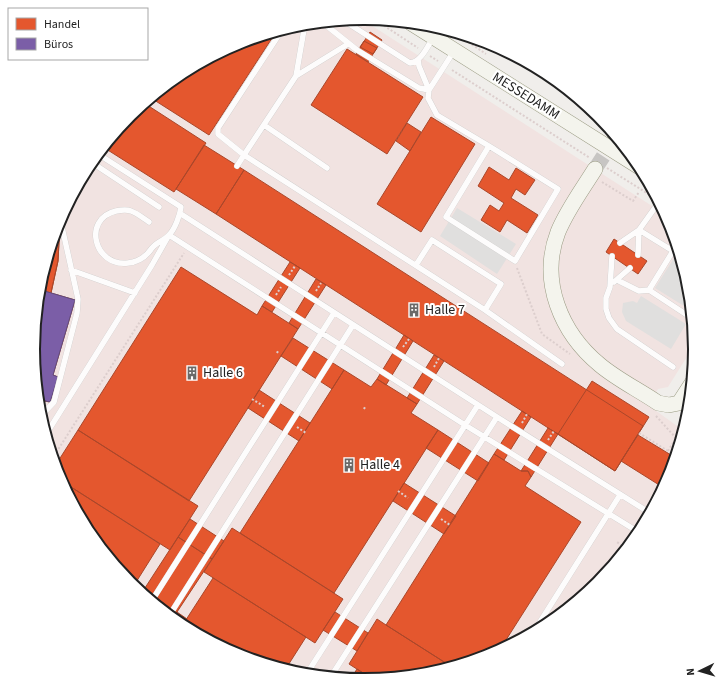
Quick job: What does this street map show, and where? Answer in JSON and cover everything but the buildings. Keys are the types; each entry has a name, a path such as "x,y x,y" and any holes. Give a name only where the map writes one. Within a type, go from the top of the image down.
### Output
{"main road":[{"name":"MESSEDAMM","path":"423,30 626,159"},
{"path":"599,170 564,218 554,246 552,278 560,314 568,330 578,344 592,359 612,374 658,403 669,405 679,403 686,392"}],"lane":[{"path":"352,26 410,63 415,63 418,60 433,37"},
{"path":"328,27 348,44 418,88 429,90"},
{"path":"237,166 296,76 304,31"},
{"path":"278,37 218,128 218,134 244,155 485,310 562,364"},
{"path":"296,76 348,44"},
{"path":"454,50 429,90 428,98 437,115 488,146 558,190 515,261 446,217 488,146"},
{"path":"418,60 429,90"},
{"path":"264,125 327,168"},
{"path":"50,428 135,293 181,214 182,207 103,157"},
{"path":"97,166 159,207"},
{"path":"620,243 639,230 655,207"},
{"path":"149,222 132,211 125,210 109,213 99,223 96,229 98,246 107,259 113,262 121,264 135,262 147,255 154,245 169,235"},
{"path":"181,214 645,511"},
{"path":"46,411 54,402 77,313 78,299 62,229"},
{"path":"639,230 673,251"},
{"path":"638,255 639,230"},
{"path":"169,235 484,438 634,530"},
{"path":"416,265 432,240 501,284 485,310"},
{"path":"649,290 673,251"},
{"path":"612,256 610,287 606,298 606,309 609,318 617,329 673,367"},
{"path":"610,287 630,268"},
{"path":"71,270 135,293"},
{"path":"617,280 639,291 649,290 687,316"},
{"path":"154,597 334,313"},
{"path":"172,611 353,325"},
{"path":"310,669 478,405"},
{"path":"334,672 497,417"},
{"path":"540,622 620,495"}],"path":[{"path":"385,26 438,61"},
{"path":"449,68 599,170 650,196"},
{"path":"599,170 633,201 639,192"},
{"path":"56,452 188,247"},
{"path":"652,412 676,438"},
{"path":"639,433 671,453"},
{"path":"668,451 675,439"},
{"path":"398,491 411,500"},
{"path":"437,517 450,525"},
{"path":"617,542 622,546"}],"shaded area":[{"path":"371,25 656,209 671,245 682,286 688,328 688,355 668,387 658,389 648,405 678,427 664,474 645,512 621,547 593,579 562,607 508,641 468,657 427,668 364,674 301,668 260,657 220,641 166,607 120,563 94,530 64,474 46,413 40,371 40,328 42,307 57,245 64,225 83,187 94,169 120,136 166,92 220,58 260,42 301,31 343,26"},
{"path":"457,208 516,244 497,274 440,236"},
{"path":"674,257 686,307 655,288"},
{"path":"641,296 686,324 671,349 626,321 622,312 623,303 633,301 637,303"}],"tunnel":[{"path":"595,169 613,142"}],"place":[{"name":"Halle 7","path":"414,310"},
{"name":"Halle 6","path":"192,373"},
{"name":"Halle 4","path":"349,465"}]}
